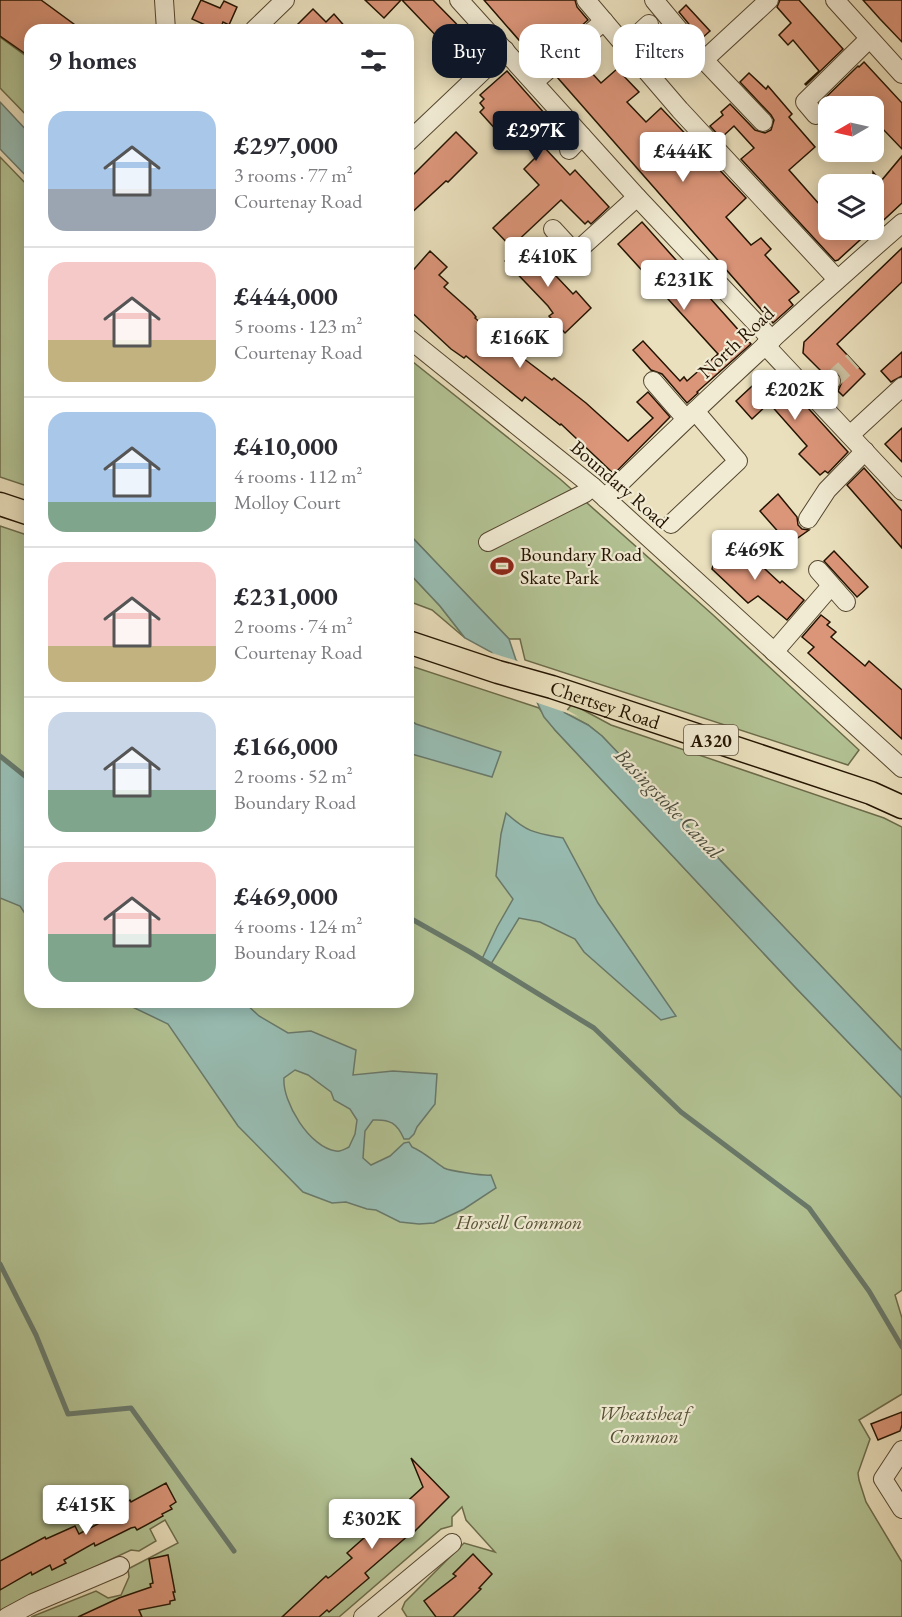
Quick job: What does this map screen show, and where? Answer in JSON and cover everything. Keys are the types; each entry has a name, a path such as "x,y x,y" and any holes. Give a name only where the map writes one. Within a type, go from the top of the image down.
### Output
{"main road":[{"path":"0,504 24,512"},
{"name":"Chertsey Road","path":"414,644 871,792 902,807"},
{"name":"Chertsey Road","path":"871,792 902,797"}],"street":[{"path":"164,0 166,24"},
{"path":"260,24 285,0"},
{"path":"459,0 481,24"},
{"path":"586,0 613,32"},
{"path":"654,0 674,24"},
{"path":"705,59 770,0"},
{"path":"835,0 902,74"},
{"path":"601,24 604,21"},
{"path":"816,115 805,102 870,39"},
{"path":"507,52 768,342 816,399 902,491"},
{"path":"705,61 763,122"},
{"path":"414,136 475,78"},
{"path":"652,78 837,279"},
{"path":"569,150 582,136"},
{"path":"553,229 580,259 637,197"},
{"name":"North Road","path":"606,499 768,342 902,223"},
{"name":"Boundary Road","path":"414,343 592,486 902,768"},
{"path":"653,381 738,461 671,524"},
{"path":"816,399 831,381"},
{"path":"850,435 902,387"},
{"path":"808,519 827,490 865,451"},
{"path":"488,542 585,493 592,486"},
{"path":"818,570 846,602"},
{"path":"774,652 831,586"},
{"path":"902,1450 883,1479 902,1509"},
{"path":"363,1617 382,1611 452,1544"},
{"path":"7,1617 33,1604 111,1574"}],"green space":[{"path":"0,37 24,55 24,113 0,88"},
{"path":"0,157 24,182 24,485 0,477"},
{"path":"414,363 560,479 712,614 859,750 848,765 525,660 520,639 509,639 414,539"},
{"name":"Horsell Common","path":"0,526 24,534 24,1008 414,1008 414,667 539,708 555,730 902,1098 902,1290 895,1295 902,1318 902,1394 859,1420 870,1439 858,1473 866,1502 902,1562 902,1617 407,1617 402,1609 405,1602 464,1543 495,1552 466,1520 462,1507 452,1517 452,1526 441,1529 339,1617 31,1617 96,1591 108,1598 121,1595 129,1577 128,1569 178,1543 165,1520 150,1529 156,1541 139,1551 131,1550 0,1611"},
{"path":"414,578 440,606 465,638 432,610 414,603"},
{"path":"572,704 611,725 884,818 902,827 902,1051 602,736 588,725 565,713"}],"water":[{"path":"0,102 24,128 24,174 0,149"},
{"name":"Basingstoke Canal","path":"414,539 509,639 516,660 565,713 588,725 602,736 902,1051 902,1098 555,730 544,717 535,698 491,652 465,638 440,606 414,578"},
{"path":"414,723 501,752 492,777 414,755"},
{"path":"0,756 24,775 24,912 20,906 0,898"},
{"path":"506,813 520,825 532,831 563,838 598,903 676,1016 661,1020 584,952 575,939 540,922 519,918 491,964 482,959 513,899 496,876"},
{"path":"135,1008 250,1008 259,1016 288,1033 311,1031 356,1050 353,1075 393,1071 437,1074 435,1104 414,1134 409,1139 404,1139 399,1129 392,1123 373,1120 365,1131 363,1158 371,1165 390,1156 404,1143 409,1142 412,1147 444,1168 491,1175 496,1188 464,1209 434,1223 400,1222 376,1210 346,1202 332,1203 303,1192 238,1126 168,1024","holes":["295,1070 308,1075 331,1092 334,1100 350,1109 357,1120 355,1134 349,1147 338,1151 326,1148 308,1133 293,1111 284,1078"]}],"pier":[{"path":"479,649 524,663 567,710 579,717 532,701 489,654"}],"building":[{"path":"0,0 41,0 74,24 24,24 24,53 0,36"},
{"path":"201,0 220,8 224,1 237,7 229,24 223,22 222,24 203,24 192,19"},
{"path":"365,0 401,0 384,18"},
{"path":"402,0 433,0 456,24 432,24 432,31"},
{"path":"484,0 575,0 577,7 588,20 583,24 519,24 519,40"},
{"path":"780,0 799,0 843,49 806,85 819,71 793,40 788,45 779,35 791,23 777,7"},
{"path":"863,0 902,0 902,42 880,19"},
{"path":"686,5 704,24 689,24 679,12"},
{"path":"313,9 326,22 334,14 343,24 298,24"},
{"path":"705,26 710,31 705,35"},
{"path":"864,62 902,103 902,149 884,130 884,96 827,96"},
{"path":"507,71 560,131 543,146 570,175 575,170 609,207 591,224 588,221 585,224 561,200 511,247 493,228 539,185 524,169 536,157 505,126 498,132 480,112 484,108 480,103 484,99 480,95 499,78 507,78"},
{"path":"613,72 613,78 626,78 639,92 627,102 646,122 661,108 746,198 726,217 751,245 761,238 771,249 765,255 799,292 789,300 793,305 773,323 558,78 596,78 601,83"},
{"path":"749,73 766,89 768,86 792,114 789,117 815,147 789,170 818,203 818,240 860,240 838,260 835,261 741,159 754,148 734,126 721,138 710,126 723,115 721,112 730,104 755,130 765,133 771,130 774,120 771,115 740,82"},
{"path":"456,132 477,153 448,182 446,181 414,210 414,174"},
{"path":"902,156 902,203 884,220 884,177"},
{"path":"642,222 751,344 687,403 662,374 651,370 633,350 643,341 680,381 684,377 687,381 718,354 618,244"},
{"path":"524,242 573,294 576,291 591,308 565,333 549,316 553,313 548,306 505,261"},
{"path":"902,248 902,282 837,344 865,374 843,396 838,391 842,382 839,373 832,370 823,373 803,353 804,342"},
{"path":"430,251 447,267 439,275 448,283 444,287 472,312 475,318 515,352 586,403 628,441 653,418 637,402 648,392 670,417 614,474 561,424 525,397 522,401 466,356 464,358 451,349 414,315 414,269"},
{"path":"902,352 902,376 891,382 881,371"},
{"path":"764,375 778,375 848,452 828,473 825,471 820,475 799,454 807,446 769,403 752,419 736,401"},
{"path":"902,428 902,462 885,444"},
{"path":"864,468 902,511 902,548 847,485"},
{"path":"778,494 797,517 798,525 802,529 809,530 789,544 760,511"},
{"path":"737,543 780,583 782,581 804,600 787,620 758,596 748,603 712,569 714,562 727,548 729,551"},
{"path":"834,551 868,587 857,597 824,561"},
{"path":"821,615 830,622 827,625 836,632 831,637 865,666 869,661 902,690 902,739 808,653 814,647 802,637"},
{"path":"902,1412 900,1431 878,1440 871,1424"},
{"path":"411,1458 449,1497 411,1535 365,1573 369,1578 329,1612 327,1610 319,1617 282,1617 326,1576 328,1578 331,1576 352,1558 347,1553 374,1529 369,1524 383,1511 390,1517 423,1487"},
{"path":"166,1483 176,1502 170,1506 172,1509 162,1514 163,1516 137,1530 135,1527 131,1528 95,1546 94,1543 64,1560 66,1563 52,1570 50,1565 32,1575 31,1572 0,1590 0,1561 45,1537 46,1539 75,1526 79,1534 107,1519 104,1514"},
{"path":"473,1554 492,1574 479,1588 481,1589 453,1617 436,1617 424,1601 456,1576 453,1574"},
{"path":"168,1555 175,1592 173,1592 175,1600 170,1601 170,1604 139,1610 142,1617 78,1617 119,1598 151,1587 150,1584 153,1583 149,1559"}],"waterway":[{"path":"0,756 24,775"},
{"path":"414,920 594,1028 681,1112 809,1208 869,1291 902,1347"},
{"path":"0,1264 36,1335 68,1414 131,1408 234,1551"}],"tunnel":[{"path":"831,381 853,361"}],"place":[{"name":"Boundary Road Skate Park","path":"502,566"}],"park label":[{"name":"Wheatsheaf Common","path":"644,1424"}]}
